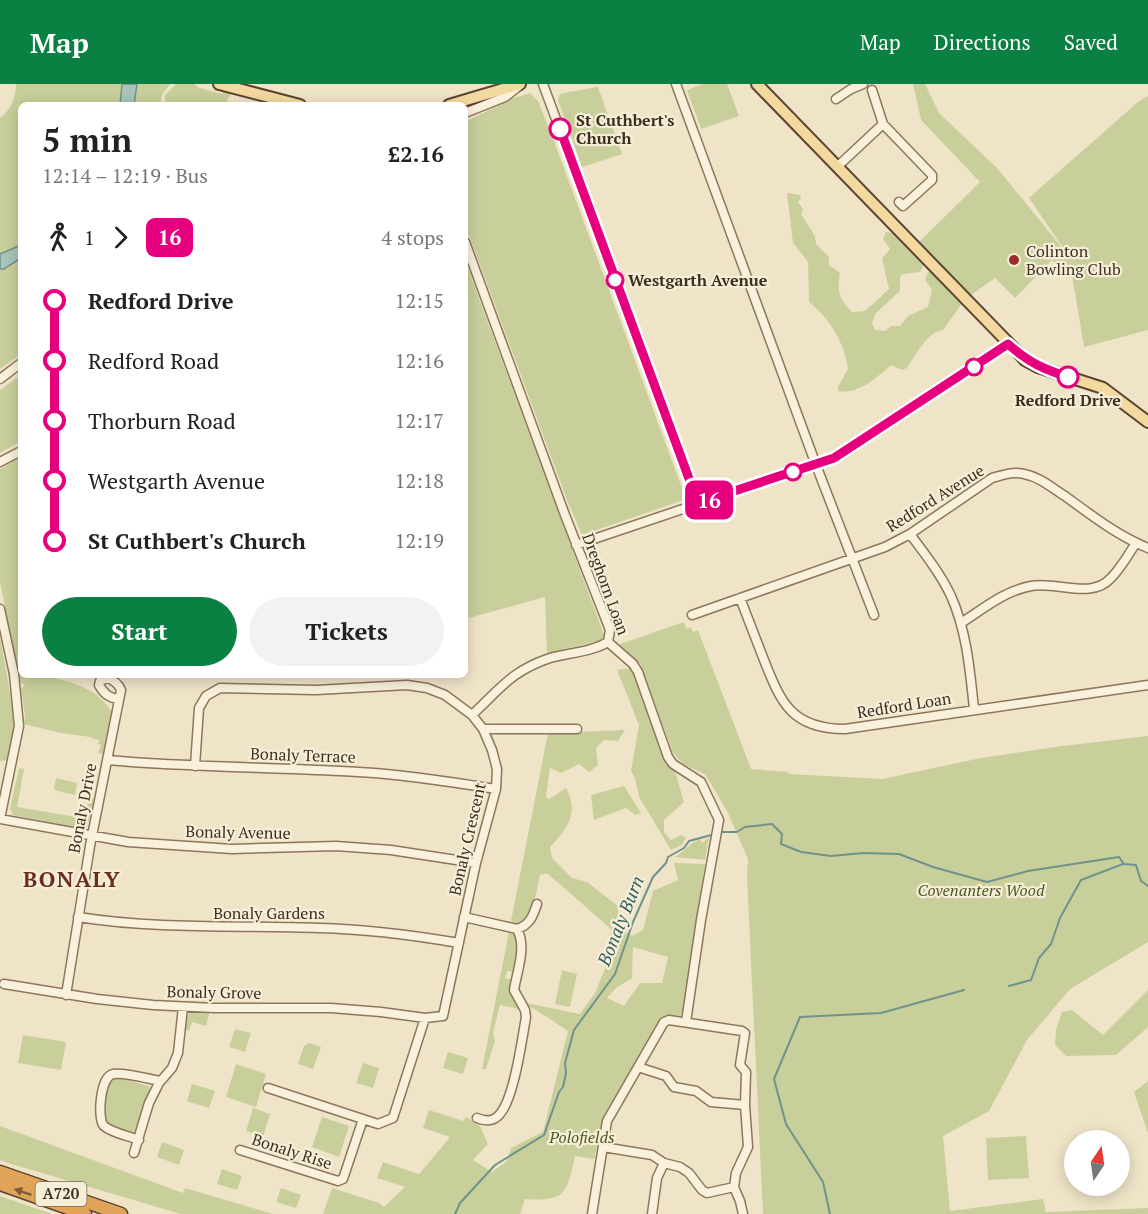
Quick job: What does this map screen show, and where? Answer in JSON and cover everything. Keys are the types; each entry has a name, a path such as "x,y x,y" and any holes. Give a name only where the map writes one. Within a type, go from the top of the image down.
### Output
{"highway":[{"name":"A720","path":"0,1172 122,1214"},
{"name":"A720","path":"0,1184 85,1214"}],"main road":[{"path":"219,84 288,102"},
{"path":"457,102 521,84"},
{"path":"757,84 1025,360 1038,367 1103,388 1148,422"}],"street":[{"path":"468,112 505,96 521,84"},
{"path":"543,84 698,503"},
{"path":"676,84 816,465 874,615"},
{"path":"841,98 869,89 883,124 932,175 932,180 903,206 899,202"},
{"path":"483,105 486,101 485,93"},
{"path":"838,166 883,124"},
{"name":"Dreghorn Loan","path":"468,250 576,545 610,630 608,642 633,664 668,757 673,764 695,777 705,787 717,816 719,824 714,842 686,1022"},
{"path":"576,545 816,465 849,450 1008,344"},
{"path":"0,379 18,365"},
{"path":"0,462 18,453"},
{"name":"Redford Avenue","path":"692,615 885,547 910,534 992,478 1008,473 1022,473 1038,478 1136,543 1148,548"},
{"path":"910,534 951,596 961,623 968,653 974,709"},
{"path":"961,623 1001,596 1030,586 1050,585 1086,589 1099,587 1110,579 1136,543"},
{"name":"Redford Loan","path":"740,598 777,691 788,708 803,720 823,727 844,729 1148,685"},
{"path":"0,609 19,708 19,726 0,819"},
{"path":"472,715 506,681 529,666 608,642"},
{"name":"Bonaly Crescent","path":"195,766 199,708 206,696 220,688 316,690 407,685 427,688 445,695 472,715 483,729 492,750 497,769 496,789 464,917 445,1013 440,1018 425,1018"},
{"name":"Bonaly Drive","path":"66,995 91,837 119,699"},
{"path":"483,729 571,727"},
{"name":"Bonaly Terrace","path":"107,760 375,773 442,780 496,789"},
{"path":"0,770 11,770"},
{"name":"Bonaly Avenue","path":"0,819 91,837 158,845 232,849 336,846 391,850 477,862"},
{"path":"464,917 517,929 530,922 537,904"},
{"name":"Bonaly Gardens","path":"78,916 147,925 188,927 357,929 403,933 459,943"},
{"path":"477,1118 488,1120 499,1115 506,1104 515,1074 526,1017 525,1010 514,990 523,944 517,929"},
{"name":"Bonaly Grove","path":"4,984 66,995 183,1007 331,1008 425,1018"},
{"path":"134,1153 149,1103 160,1081 172,1068 178,1053 183,1007"},
{"path":"268,1088 378,1124 388,1121 393,1118 425,1018"},
{"path":"592,1214 607,1121 666,1021 686,1022 745,1033 741,1065 746,1072 745,1106 748,1147 736,1173 734,1187 743,1214"},
{"path":"638,1067 666,1076 674,1087 696,1091 711,1102 745,1106"},
{"path":"139,1140 102,1124 100,1116 104,1081 109,1076 118,1074 160,1081"},
{"name":"Bonaly Rise","path":"240,1150 338,1181 343,1179 363,1119"},
{"path":"603,1147 652,1155 664,1163 680,1167 689,1173 707,1193 734,1187"},
{"path":"652,1214 657,1178 664,1163"}],"green space":[{"path":"16,84 122,84 120,102 18,102 18,246 0,254 0,118 12,103"},
{"path":"137,84 170,84 162,95 161,102 134,102"},
{"path":"176,84 195,84 197,87 222,94 223,92 231,94 227,100 228,102 165,102 165,95"},
{"path":"703,84 727,84 739,116 701,129 687,90"},
{"path":"913,84 925,84 939,113 997,168 1068,255 1029,198 1139,101 1148,96 1148,330 1084,347 1070,263 1066,274 1052,260 1015,298 995,278 971,295 919,242 980,182 921,120"},
{"path":"598,87 622,154 582,167 558,100 560,94"},
{"path":"530,93 538,101 685,496 684,500 582,535 468,232 468,120 511,99"},
{"path":"787,193 800,195 798,202 803,209 801,214 815,236 816,244 829,257 829,265 840,273 840,295 852,312 865,311 889,289 882,258 890,249 883,239 886,232 898,235 914,248 922,259 924,264 920,272 903,274 900,277 900,291 875,314 872,323 875,330 885,331 891,326 900,326 908,316 928,307 932,290 925,280 928,272 932,272 963,302 943,330 937,331 922,345 907,368 902,370 891,365 859,388 845,392 838,391 848,369 846,359 835,332 809,302 808,262 793,243"},
{"path":"18,260 18,356 0,369 0,269"},
{"path":"468,269 604,638 547,653 545,597 469,618"},
{"path":"18,377 18,443 0,453 0,390"},
{"path":"18,459 18,672 0,582 0,469"},
{"name":"Covenanters Wood","path":"684,622 686,629 691,627 693,632 698,630 751,769 788,772 789,774 882,779 981,758 1148,736 1148,942 1070,989 1027,1040 989,1111 943,1136 950,1211 1043,1199 1046,1212 1148,1208 1148,1214 763,1214 747,878 748,859 727,811 705,774 684,765 673,753 640,663 624,651 620,644"},
{"path":"0,637 14,727 8,760 0,761"},
{"path":"631,668 654,732 675,771 684,802 664,820 664,832 671,840 681,835 686,838 682,845 671,850 639,797 631,771 639,725 617,670"},
{"path":"19,678 54,678 79,685 101,699 112,713 103,754 98,753 101,745 98,744 99,740 24,724 21,689 25,685 20,682"},
{"name":"Polofields","path":"625,730 618,741 604,740 596,748 598,765 589,772 579,764 561,773 550,768 546,797 549,799 566,788 572,805 570,820 562,834 550,847 552,858 572,878 587,882 618,906 618,927 632,936 643,930 653,891 678,880 674,863 705,864 683,1014 661,1019 605,1114 594,1159 575,1156 570,1179 557,1196 539,1200 525,1199 520,1214 323,1214 332,1188 379,1203 384,1207 405,1187 377,1178 383,1162 419,1174 450,1137 423,1128 429,1110 463,1121 466,1117 480,1126 488,1144 473,1160 492,1172 506,1162 511,1148 543,1132 568,1031 526,1003 580,1014 595,993 607,964 619,950 610,938 611,929 547,873 540,875 533,908 527,921 516,925 511,921 548,733","holes":["633,947 668,957 662,983 640,983 624,1006 607,998 616,988 632,978"]},
{"path":"19,768 24,769 17,807 76,817 77,814 85,816 89,798 94,799 87,827 83,829 13,815 10,809"},
{"path":"56,778 77,783 75,795 54,790"},
{"path":"624,786 641,813 635,815 626,808 594,820 591,795"},
{"path":"709,837 705,860 675,857 696,841 700,839 702,843"},
{"path":"513,931 519,947 514,972 507,971 505,978 512,980 510,992 518,1009 500,1005 493,1033 495,1041 486,1069 482,1069 509,932"},
{"path":"562,970 577,974 570,1007 555,1004"},
{"path":"1148,990 1148,1027 1116,1055 1066,1056 1055,1045 1056,1030 1062,1012 1072,1010 1103,1035"},
{"path":"191,1011 210,1011 206,1026 192,1022 189,1031 184,1028"},
{"path":"235,1029 251,1033 245,1052 229,1047"},
{"path":"23,1035 66,1042 61,1070 18,1063"},
{"path":"309,1043 321,1047 313,1069 298,1064 304,1046"},
{"path":"448,1052 468,1058 463,1074 443,1068"},
{"path":"363,1063 379,1068 373,1088 356,1083"},
{"path":"236,1064 266,1074 256,1107 226,1097"},
{"path":"115,1077 149,1086 150,1092 138,1133 112,1127 104,1121 105,1084"},
{"path":"1148,1081 1148,1133 1134,1092"},
{"path":"192,1084 215,1091 209,1108 187,1101"},
{"path":"253,1108 270,1114 263,1137 246,1131"},
{"path":"322,1117 349,1126 339,1157 312,1147"},
{"path":"0,1126 183,1193 185,1188 273,1214 181,1214 8,1163 0,1160"},
{"path":"1026,1136 1029,1178 988,1180 986,1138"},
{"path":"162,1142 184,1150 179,1165 157,1157"},
{"path":"222,1169 242,1176 237,1190 217,1184"},
{"path":"281,1188 301,1195 296,1208 276,1202"},
{"path":"0,1196 52,1214 0,1214"}],"water":[{"path":"122,84 137,84 134,102 120,102"},
{"path":"18,246 18,260 4,269 0,269 0,254"}],"waterway":[{"name":"Bonaly Burn","path":"720,832 737,832 745,827 772,824 782,834 781,844 801,852 831,856 863,853 899,854 933,867 987,882 1028,871 1119,857 1124,864 1136,865 1141,881 1148,886"},
{"name":"Bonaly Burn","path":"455,1214 460,1203 495,1165 544,1135 559,1092 563,1087 566,1073 565,1063 574,1030 615,974 633,922 653,877 666,863 668,857 684,848 689,841 715,834"},
{"path":"1009,986 1031,980 1039,958 1051,944 1060,918 1081,880 1123,864"},
{"path":"830,1214 823,1182 786,1124 774,1079 800,1017 881,1013 964,990"}],"bus line":[{"name":"16","path":"560,129 698,503 834,458 1008,344 1025,360 1068,377"}],"place":[{"name":"St Cuthbert's Church","path":"560,129"},
{"name":"Colinton Bowling Club","path":"1014,260"},
{"name":"Westgarth Avenue","path":"615,280"},
{"name":"Redford Drive","path":"1068,377"}],"district":[{"name":"BONALY","path":"72,879"}]}
